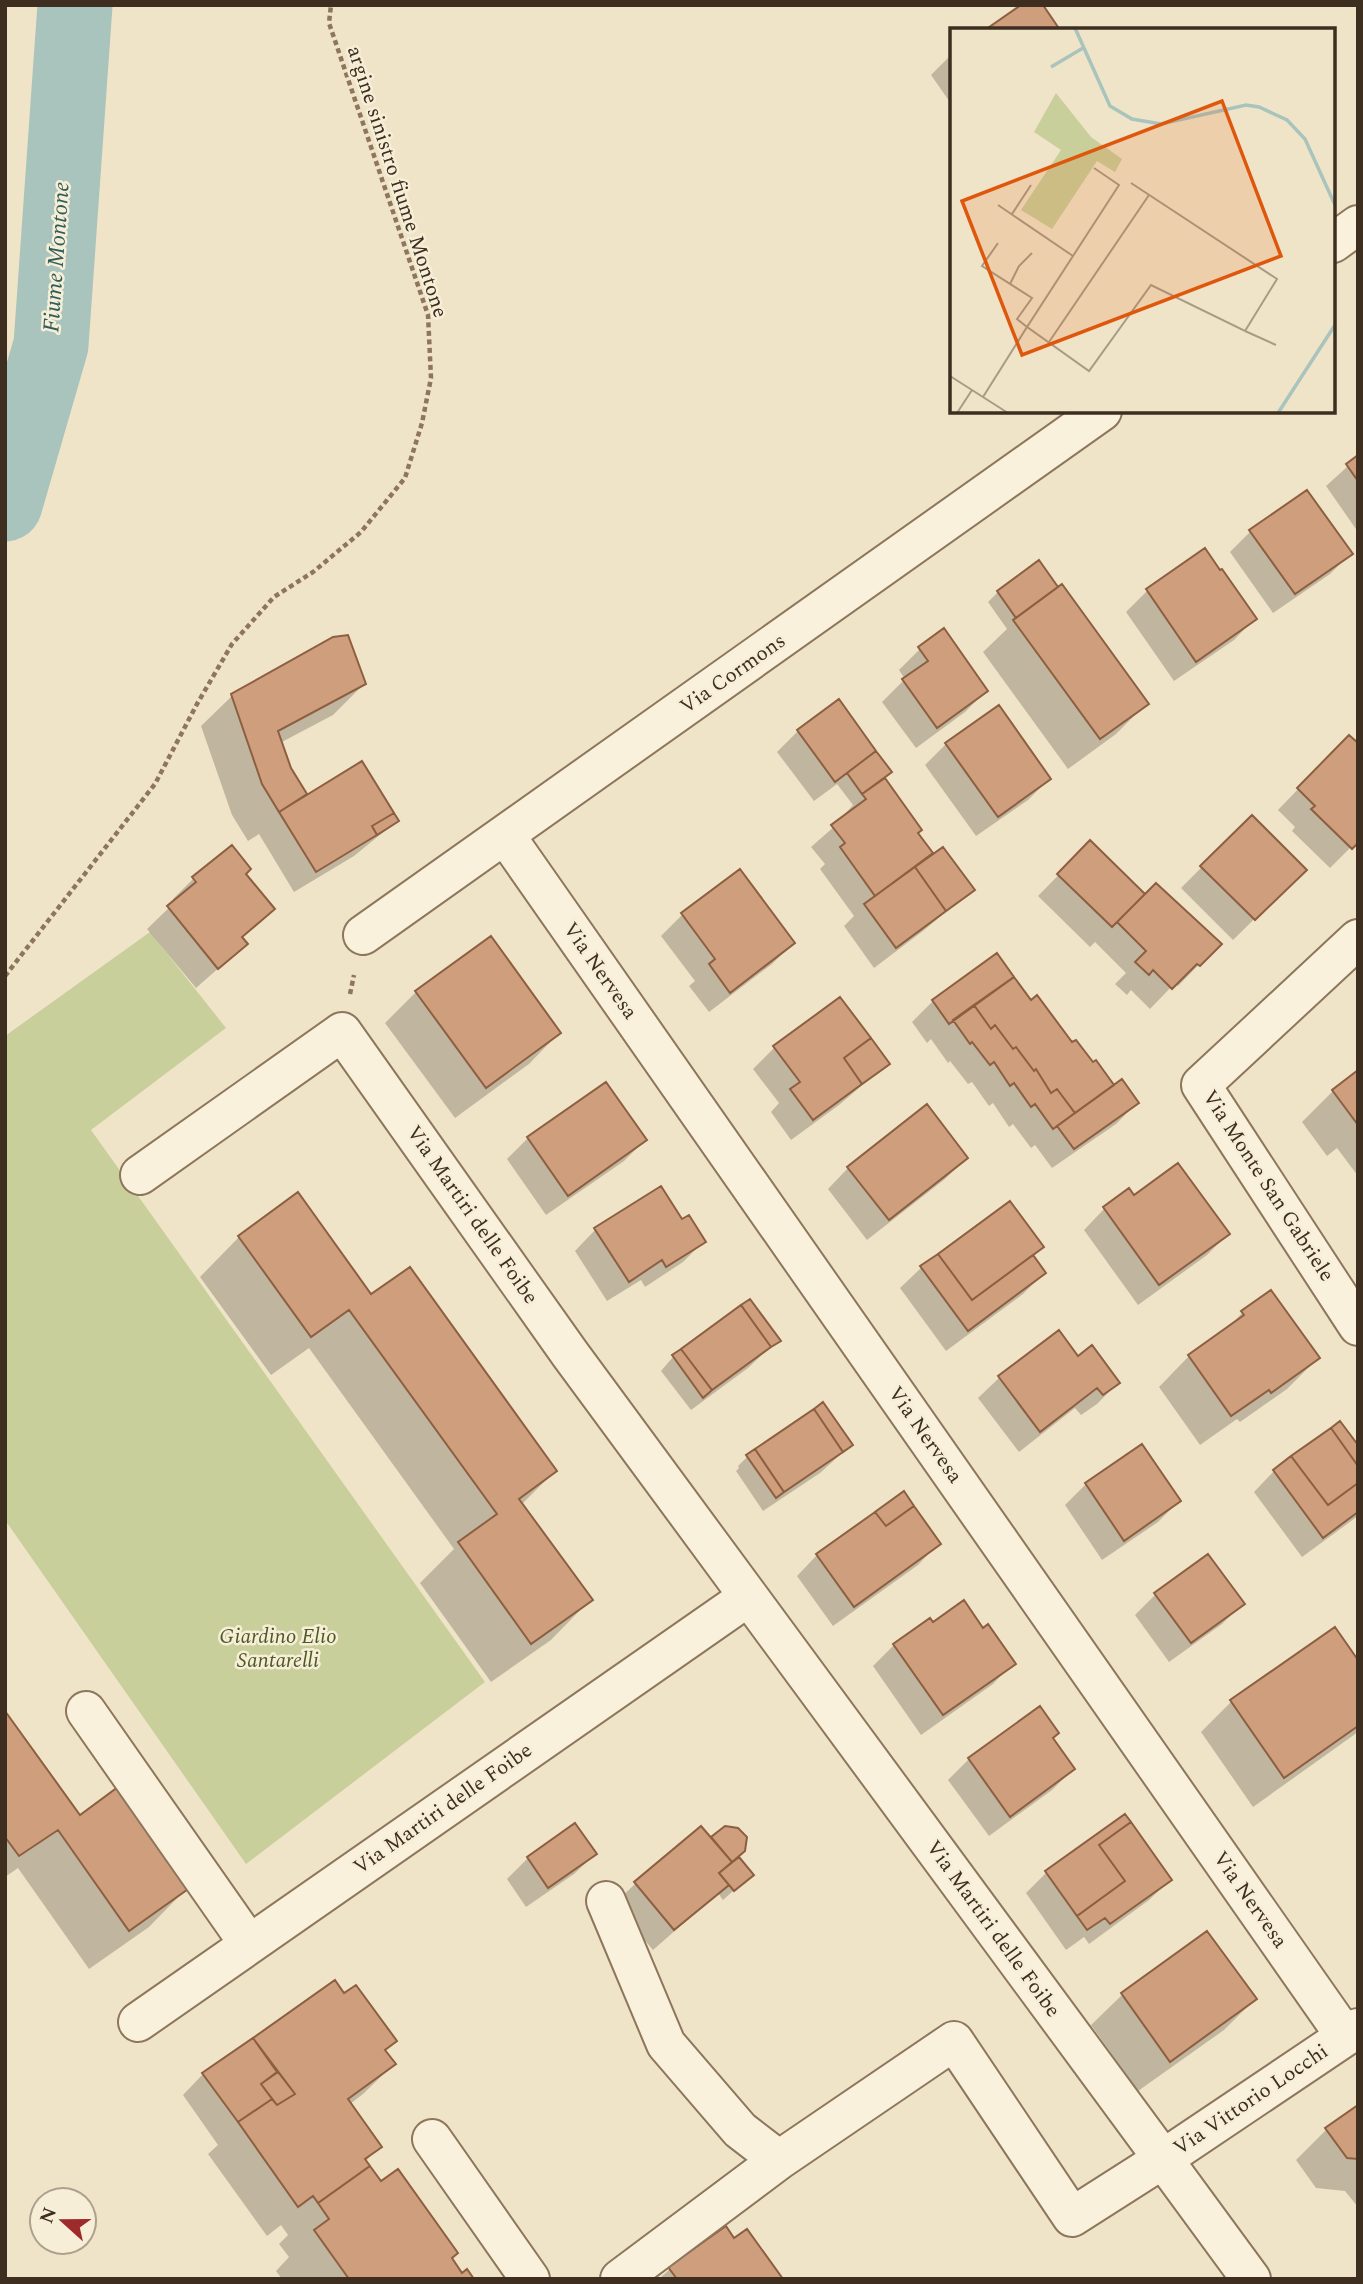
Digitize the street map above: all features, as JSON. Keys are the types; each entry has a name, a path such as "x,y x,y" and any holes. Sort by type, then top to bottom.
{"street":[{"path":"1335,242 1358,225"},
{"name":"Via Cormons","path":"362,934 1099,413"},
{"name":"Via Nervesa","path":"505,835 1352,2032"},
{"name":"Via Monte San Gabriele","path":"1358,939 1201,1085 1358,1325"},
{"path":"140,1175 342,1032"},
{"name":"Via Martiri delle Foibe","path":"342,1032 570,1354 1163,2159"},
{"name":"Via Martiri delle Foibe","path":"138,2022 748,1597"},
{"path":"86,1711 249,1944"},
{"path":"606,1901 666,2044 740,2130 779,2161"},
{"name":"Via Vittorio Locchi","path":"1251,2279 1163,2159 1352,2032"},
{"path":"621,2279 779,2161 954,2041 1072,2217 1163,2159"},
{"path":"432,2138 530,2279"}],"path":[{"name":"argine sinistro fiume Montone","path":"5,976 155,784 232,644 274,597 313,572 361,532 405,478 422,423 430,378 428,315 329,23 331,5"},
{"path":"342,1032 362,934"}],"green space":[{"name":"Giardino Elio Santarelli","path":"150,932 226,1028 91,1130 485,1682 246,1864 5,1520 5,1036"}],"building":[{"path":"1021,5 1043,5 1059,28 988,28"},
{"path":"1358,455 1358,481 1346,464"},
{"path":"1307,490 1353,554 1295,594 1249,530"},
{"path":"1205,548 1257,619 1196,662 1146,589"},
{"path":"1039,560 1058,587 1016,618 997,591"},
{"path":"1062,584 1149,704 1100,739 1013,620"},
{"path":"944,628 988,691 937,728 902,679 928,661 918,647"},
{"path":"348,635 366,684 278,731 291,768 307,794 279,812 262,784 231,694 333,637"},
{"path":"839,699 876,751 835,782 797,730"},
{"path":"999,705 1051,779 998,817 945,743"},
{"path":"1349,735 1358,743 1358,843 1352,849 1311,809 1315,806 1297,788"},
{"path":"876,751 892,772 862,794 847,773"},
{"path":"362,761 394,813 372,826 377,835 316,872 279,812"},
{"path":"885,778 922,830 918,833 933,853 875,896 840,847 845,843 831,825 866,799 862,794"},
{"path":"394,813 399,821 377,835 372,826"},
{"path":"1252,815 1307,870 1255,920 1200,866"},
{"path":"1090,840 1145,894 1112,927 1057,874"},
{"path":"232,845 251,869 246,874 275,909 242,937 248,944 218,969 167,906 196,882 192,877"},
{"path":"943,847 975,890 946,911 915,867"},
{"path":"915,867 946,911 896,948 864,904"},
{"path":"740,869 795,943 730,993 709,964 715,959 681,913"},
{"path":"1156,883 1222,944 1172,989 1153,970 1149,975 1135,962 1146,951 1117,922"},
{"path":"491,936 561,1033 486,1088 415,991"},
{"path":"997,953 1014,977 949,1024 932,1000"},
{"path":"1014,977 1031,1000 1037,995 1072,1042 1076,1040 1093,1062 1096,1060 1114,1085 1075,1113 1057,1089 1051,1093 1036,1069 1034,1071 1016,1047 1013,1049 995,1025 991,1029 974,1005"},
{"path":"840,997 871,1038 844,1058 862,1084 813,1120 790,1089 800,1082 773,1046"},
{"path":"974,1005 991,1029 995,1025 1013,1049 1016,1047 1034,1071 1036,1069 1051,1093 1057,1089 1075,1113 1053,1129 1035,1104 1031,1107 1014,1083 1010,1086 994,1062 990,1065 972,1042 970,1044 953,1020"},
{"path":"871,1038 890,1064 862,1084 844,1058"},
{"path":"1358,1070 1358,1125 1332,1090"},
{"path":"1122,1079 1139,1103 1074,1149 1057,1126"},
{"path":"606,1082 647,1140 568,1196 527,1137"},
{"path":"927,1104 968,1158 889,1220 847,1167"},
{"path":"1178,1163 1230,1234 1159,1285 1103,1207 1129,1188 1134,1195"},
{"path":"661,1186 682,1219 689,1215 706,1242 666,1267 662,1260 629,1282 594,1228"},
{"path":"298,1192 371,1294 410,1267 557,1471 519,1499 593,1600 531,1644 458,1542 497,1514 349,1310 311,1337 238,1236"},
{"path":"1010,1201 1044,1247 972,1300 938,1254"},
{"path":"938,1254 972,1300 1033,1255 1046,1273 968,1331 920,1266"},
{"path":"1271,1290 1320,1358 1271,1393 1269,1390 1231,1416 1188,1355 1244,1315 1241,1311"},
{"path":"750,1299 781,1341 771,1347 741,1305"},
{"path":"741,1305 771,1347 712,1390 681,1349"},
{"path":"1059,1330 1078,1356 1092,1345 1120,1383 1103,1395 1097,1388 1040,1432 998,1376"},
{"path":"681,1349 712,1390 703,1398 672,1355"},
{"path":"823,1402 853,1445 843,1452 814,1409"},
{"path":"814,1409 843,1452 784,1492 755,1449"},
{"path":"1340,1421 1358,1445 1358,1466 1331,1428"},
{"path":"1331,1428 1358,1466 1358,1483 1328,1505 1291,1456"},
{"path":"1142,1444 1181,1501 1124,1541 1085,1483"},
{"path":"755,1449 784,1492 776,1498 746,1455"},
{"path":"1291,1456 1328,1505 1358,1483 1358,1512 1323,1538 1273,1470"},
{"path":"904,1491 914,1506 886,1526 875,1512"},
{"path":"914,1506 941,1544 854,1607 816,1554 875,1512 886,1526"},
{"path":"1208,1554 1245,1604 1191,1643 1154,1593"},
{"path":"964,1600 983,1628 988,1624 1016,1664 943,1715 893,1644 930,1618 933,1622"},
{"path":"1335,1627 1358,1660 1358,1726 1284,1778 1230,1700"},
{"path":"1040,1706 1059,1733 1053,1738 1075,1769 1010,1817 968,1758"},
{"path":"5,1711 80,1815 118,1787 191,1887 129,1931 58,1830 19,1856 5,1837"},
{"path":"1125,1814 1131,1822 1099,1845 1125,1881 1077,1916 1045,1871"},
{"path":"1131,1822 1172,1880 1110,1924 1105,1918 1087,1930 1077,1916 1125,1881 1099,1845"},
{"path":"575,1823 597,1854 548,1888 527,1857"},
{"path":"701,1826 732,1862 719,1873 729,1885 674,1930 634,1882"},
{"path":"725,1826 738,1828 747,1837 745,1851 732,1862 711,1837"},
{"path":"739,1857 754,1875 734,1891 719,1873"},
{"path":"1207,1931 1257,1999 1170,2062 1121,1993"},
{"path":"335,1980 344,1993 356,1985 397,2041 385,2050 396,2064 348,2099 382,2147 365,2159 370,2166 318,2203 313,2196 298,2207 238,2122 272,2099 277,2105 295,2094 253,2038"},
{"path":"253,2038 277,2072 261,2084 272,2099 238,2122 202,2073"},
{"path":"278,2072 295,2094 277,2105 261,2084"},
{"path":"1358,2105 1358,2159 1347,2158 1325,2128"},
{"path":"370,2166 381,2181 398,2169 458,2253 452,2258 462,2273 467,2269 474,2279 349,2279 314,2230 329,2219 318,2203"},
{"path":"726,2226 734,2238 747,2229 783,2279 677,2279 668,2267"}],"waterway":[{"name":"Fiume Montone","path":"5,504 51,345 75,5"}]}
